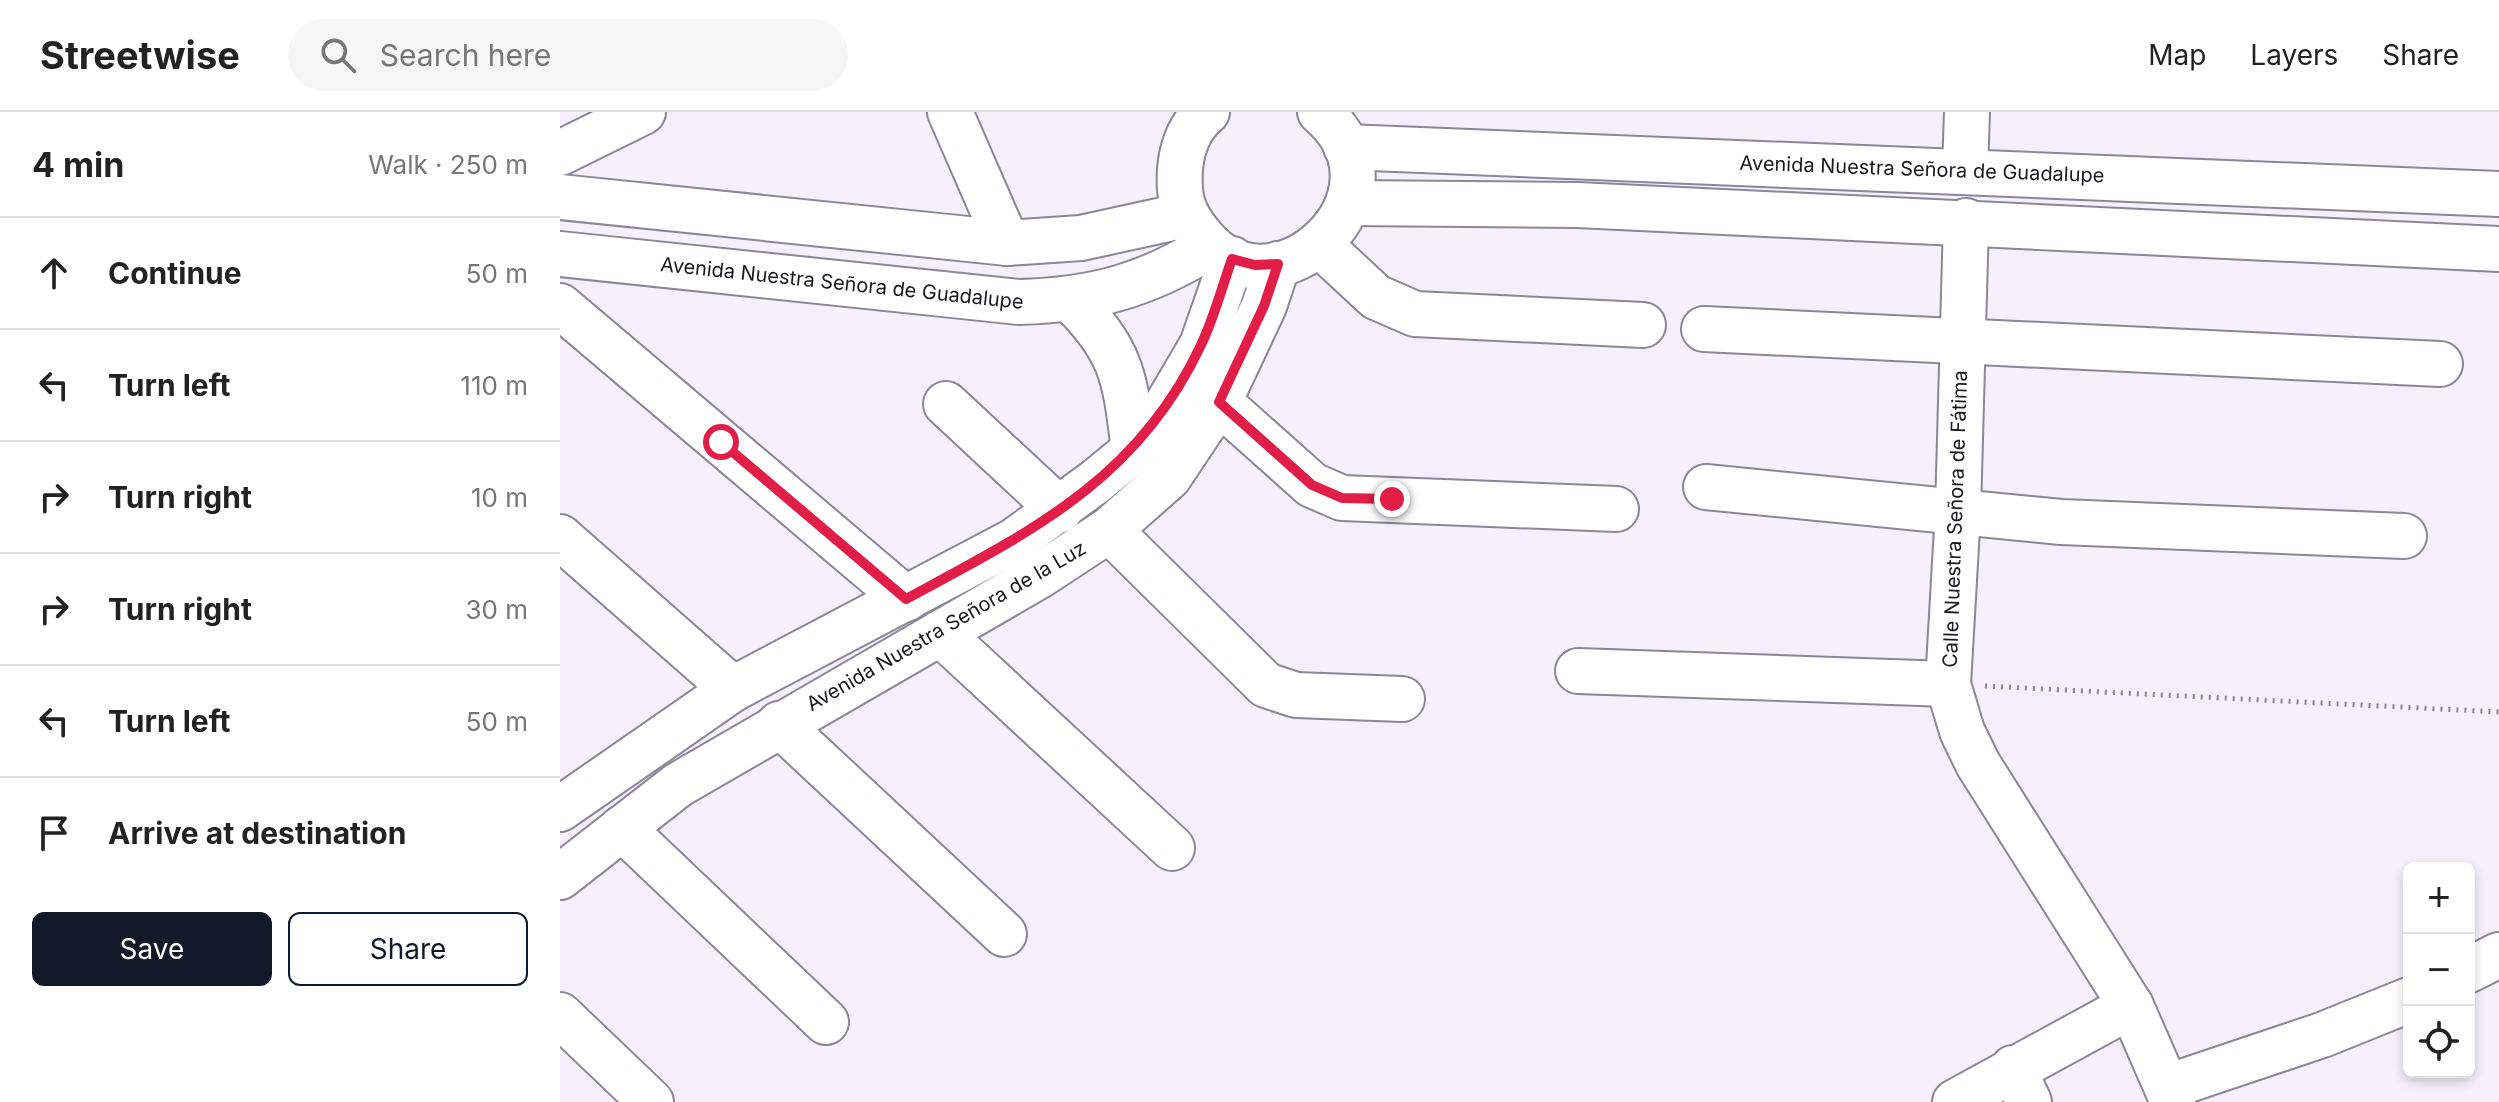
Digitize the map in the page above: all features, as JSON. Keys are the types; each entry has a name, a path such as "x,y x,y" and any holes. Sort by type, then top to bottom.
{"street":[{"path":"560,153 643,112"},
{"path":"950,112 1007,243"},
{"path":"1207,112 1199,118 1183,151 1180,185 1209,240"},
{"path":"560,197 1007,243 1081,238 1209,240 1255,265 1278,264 1301,258 1320,245 1337,226 1348,203 1352,174 1346,147 1330,121 1320,112"},
{"path":"1965,170 1967,112"},
{"name":"Avenida Nuestra Señora de Guadalupe","path":"1346,147 2499,194"},
{"path":"1348,203 1577,205 1966,221 2499,249"},
{"name":"Calle Nuestra Señora de Fátima","path":"1966,221 1958,511 1948,684 1962,731 1978,764 2131,1006 2170,1095"},
{"name":"Avenida Nuestra Señora de Guadalupe","path":"560,254 1019,302 1071,300 1128,287 1176,267 1209,240"},
{"name":"Avenida Nuestra Señora de la Luz","path":"568,789 733,689 1014,541 1060,510 1134,450 1158,420 1202,345 1209,240"},
{"path":"1320,245 1376,297 1415,314 1643,325"},
{"name":"Avenida Nuestra Señora de la Luz","path":"560,877 678,785 1039,576 1109,530 1169,477 1219,402 1264,306 1278,264"},
{"path":"1071,300 1095,324 1112,348 1127,385 1134,450"},
{"path":"560,306 906,599"},
{"path":"1704,329 2440,364"},
{"path":"1219,402 1312,485 1342,498 1616,509"},
{"path":"946,404 1060,510"},
{"path":"1706,487 2061,522 2404,536"},
{"path":"1109,530 1266,685 1296,695 1402,699"},
{"path":"560,537 733,689"},
{"path":"940,633 1172,848"},
{"path":"1578,671 1948,684"},
{"path":"779,724 1004,934"},
{"path":"622,828 826,1022"},
{"path":"2475,967 2499,955"},
{"path":"2170,1095 2403,1002"},
{"path":"1955,1102 2021,1085 2131,1006"},
{"path":"560,1015 651,1102"}],"path":[{"path":"1948,684 2499,712"}],"route":[{"path":"721,442 906,599 1014,541 1060,510 1134,450 1158,420 1202,345 1232,259 1255,265 1278,264 1264,306 1219,402 1312,485 1326,493 1342,498 1392,499"}]}
